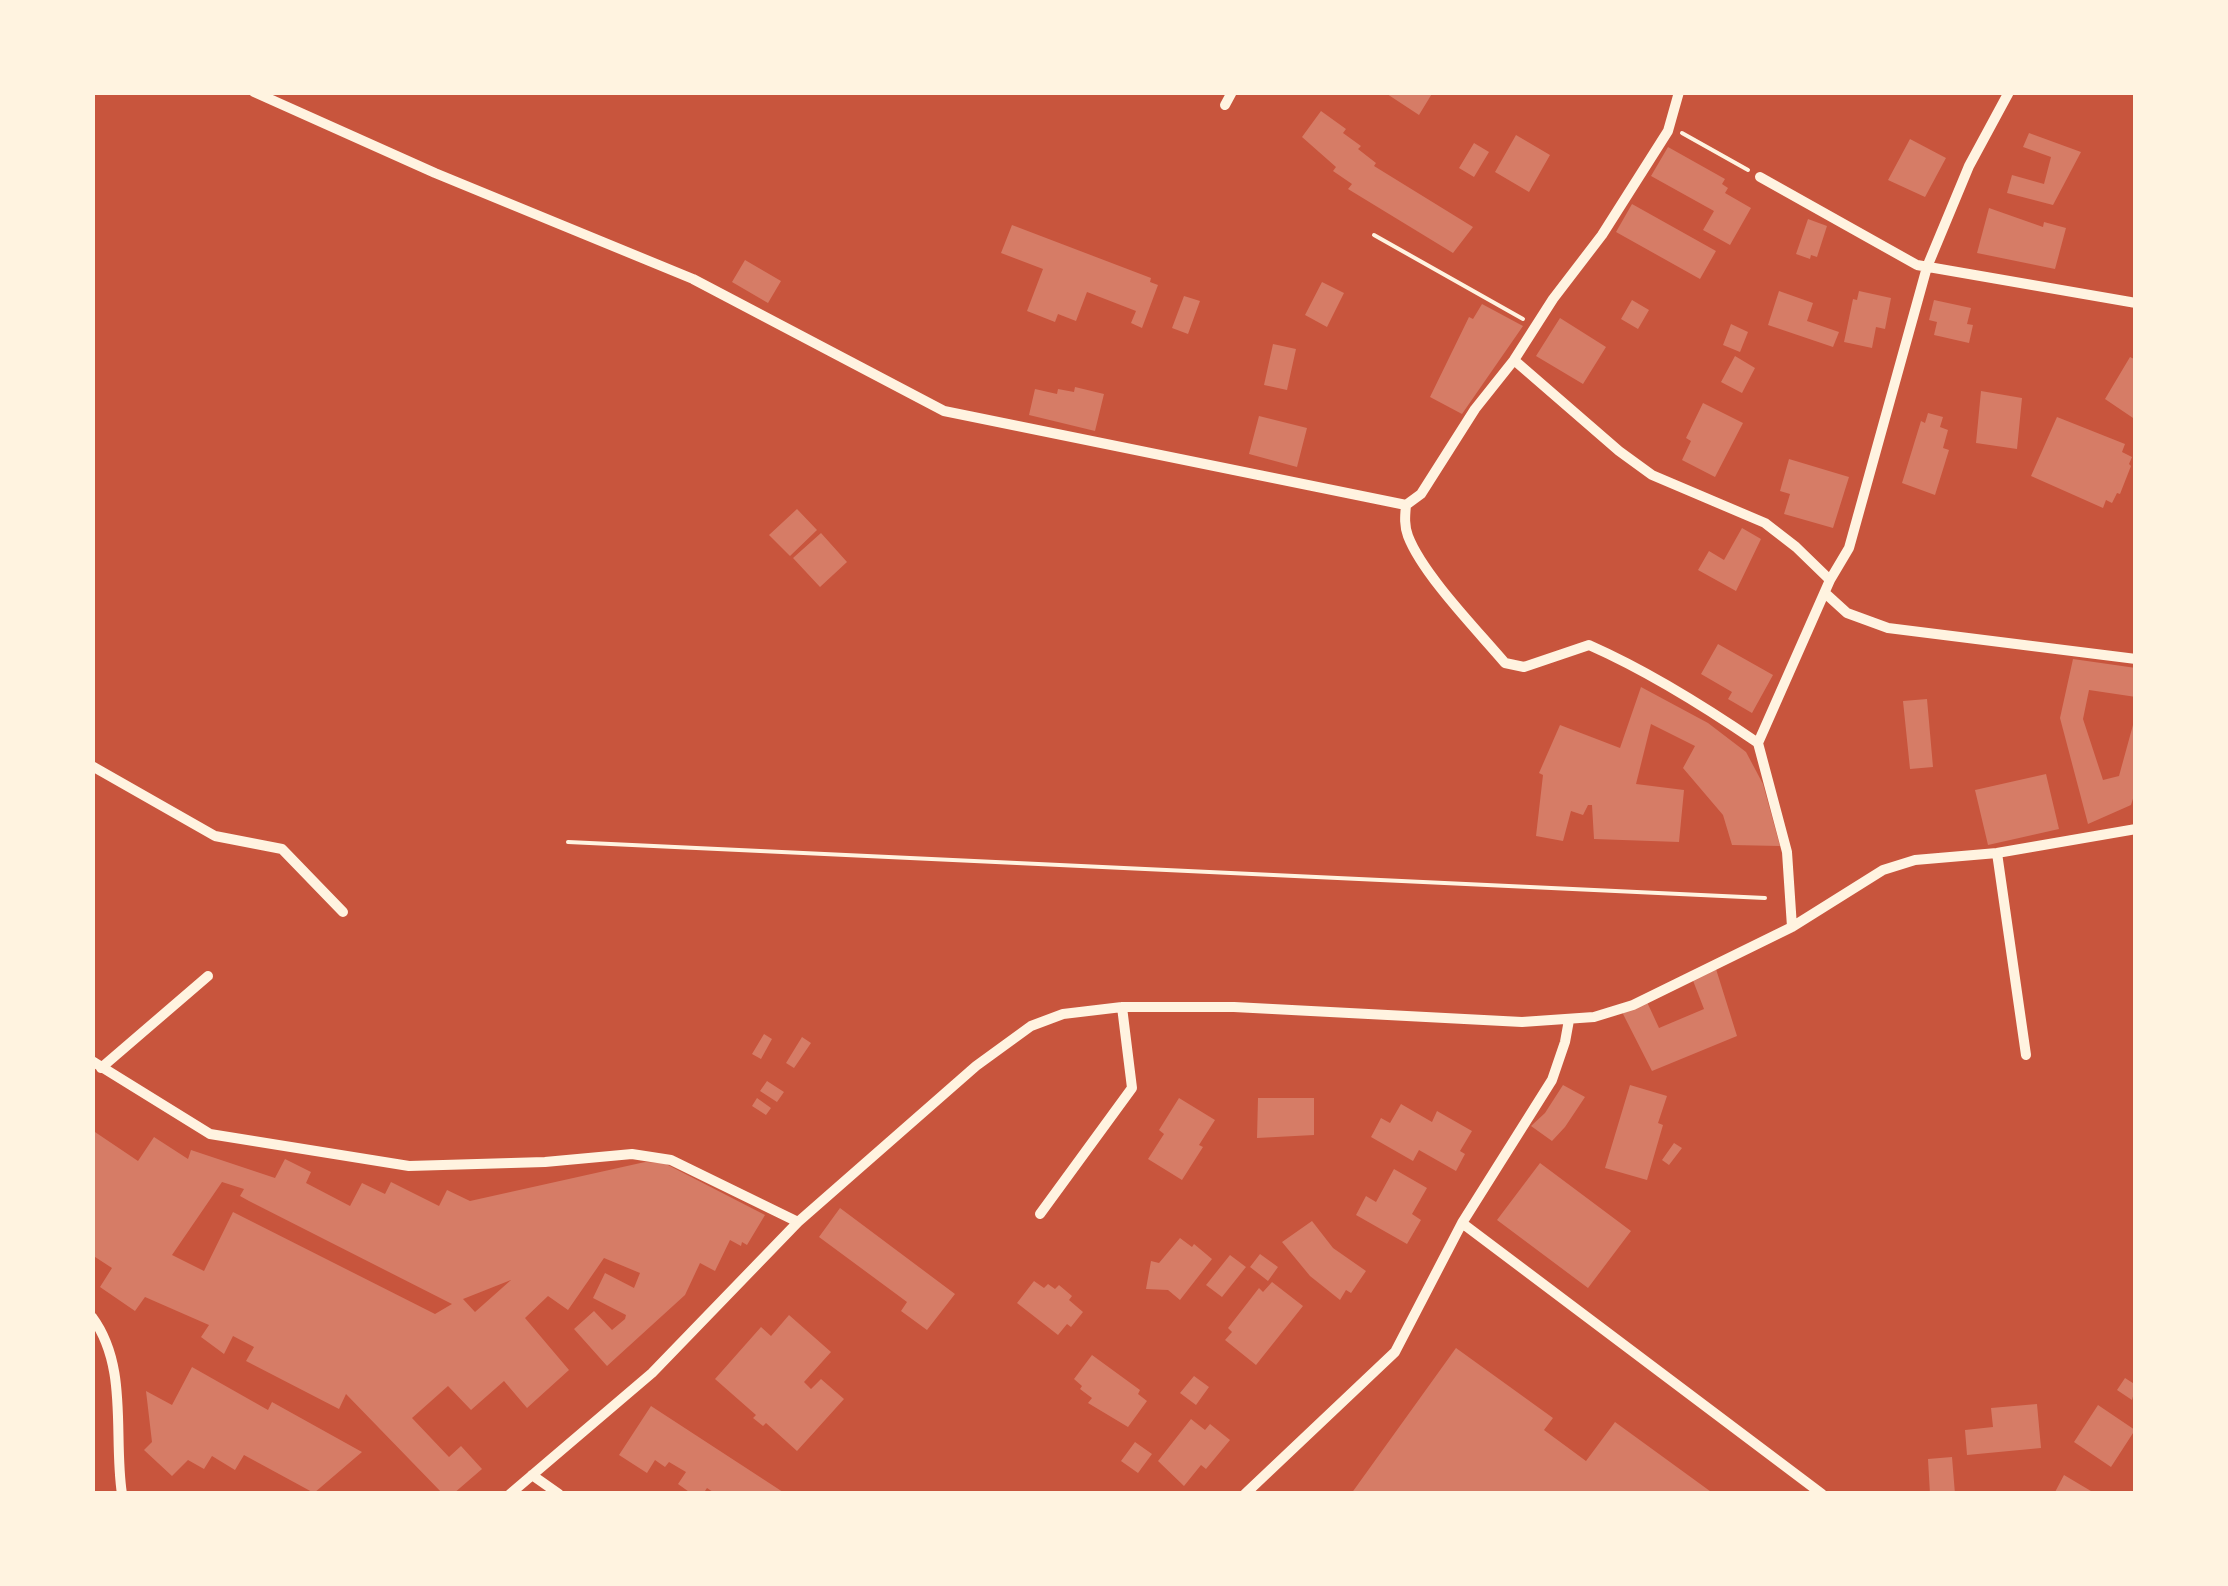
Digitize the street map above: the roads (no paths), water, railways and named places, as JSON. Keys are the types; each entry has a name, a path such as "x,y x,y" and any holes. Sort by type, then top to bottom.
{"street":[{"path":"254,92 435,172 693,278 944,411 1406,505"},
{"path":"1225,105 1232,92"},
{"path":"1679,92 1670,126 1602,234 1514,360 1475,408 1421,494 1406,505 1404,520 1409,538 1426,566 1505,664 1524,667 1588,645 1656,679 1758,743"},
{"path":"1792,927 1787,852 1758,743 1848,548 1926,268 1968,166 2009,92"},
{"path":"1760,177 1926,268 2136,303"},
{"path":"1514,360 1652,476 1765,523 1830,580"},
{"path":"1824,593 1847,612 1888,628 2136,659"},
{"path":"92,766 216,836 282,849 344,912"},
{"path":"510,1494 652,1372 798,1222 976,1066 1031,1026 1064,1014 1122,1007 1234,1007 1522,1022 1569,1020 1633,1005 1792,927 1883,870 1915,860 1998,852 2136,828"},
{"path":"1998,852 2026,1055"},
{"path":"208,976 97,1065 210,1134 409,1166 545,1162 632,1154 672,1160 798,1222"},
{"path":"1040,1214 1132,1088 1122,1007"},
{"path":"1246,1494 1395,1352 1462,1223 1552,1080 1566,1042 1569,1020"},
{"path":"1462,1223 1822,1494"},
{"path":"92,1317 101,1328 116,1384 122,1494"},
{"path":"532,1474 558,1494"}]}
